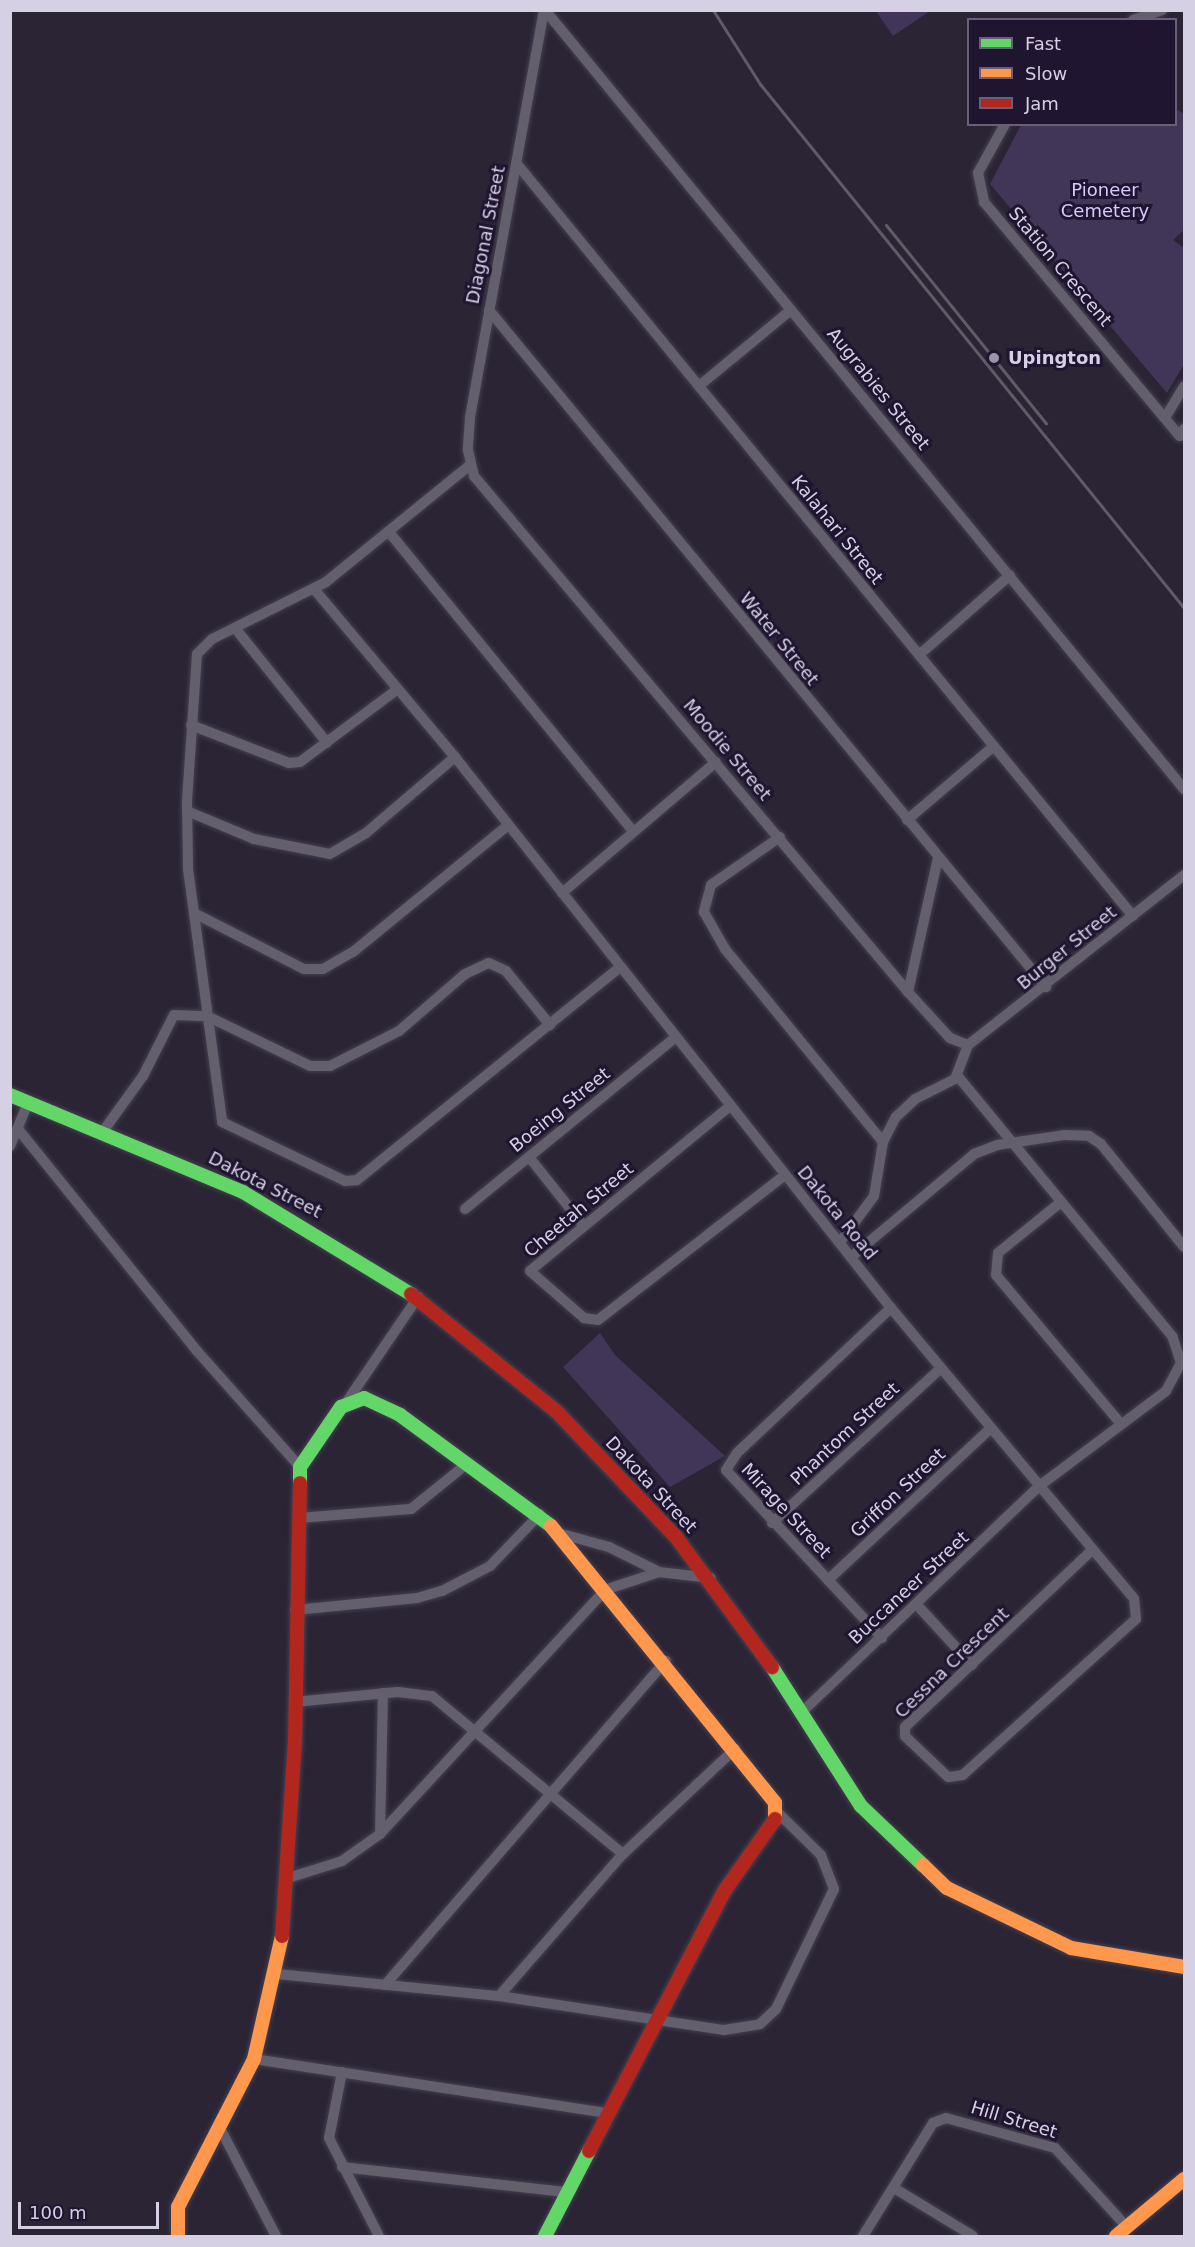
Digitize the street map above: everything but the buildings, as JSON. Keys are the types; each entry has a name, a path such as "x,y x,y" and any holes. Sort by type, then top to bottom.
{"street":[{"name":"Diagonal Street","path":"470,465 470,418 544,10"},
{"name":"Augrabies Street","path":"544,10 1185,789"},
{"path":"1139,18 1162,10"},
{"name":"Station Crescent","path":"1004,126 978,173 981,196 1165,418 1182,432"},
{"name":"Kalahari Street","path":"517,164 1133,916"},
{"name":"Water Street","path":"489,310 1046,987"},
{"path":"699,386 791,310"},
{"path":"1165,418 1185,386"},
{"path":"470,465 389,532 314,589 235,628 197,654 187,811 194,913 222,1122 352,1182 620,968"},
{"name":"Moodie Street","path":"470,465 488,496 780,837 908,992 950,1038 968,1045"},
{"path":"389,532 634,832"},
{"path":"919,655 1010,575"},
{"name":"Dakota Road","path":"314,589 455,757 507,826 891,1308 1038,1487 1134,1599 1136,1619"},
{"path":"235,628 327,743"},
{"path":"191,725 289,763 327,743 398,689"},
{"path":"907,820 994,746"},
{"path":"187,811 254,839 330,854 366,833 455,757"},
{"path":"562,893 716,762"},
{"path":"194,913 299,967 323,969 353,952 507,826"},
{"path":"780,837 711,885 703,899 706,917 725,949 883,1142"},
{"path":"908,992 938,858"},
{"name":"Burger Street","path":"968,1045 1046,987 1185,875"},
{"path":"104,1130 143,1076 167,1020 183,1013 207,1016 310,1066 330,1066 399,1031 465,974 489,963 500,965 550,1024"},
{"name":"Boeing Street","path":"465,1209 676,1037"},
{"path":"840,1242 874,1196 883,1142 896,1117 915,1099 958,1076 968,1045"},
{"name":"Buccaneer Street","path":"802,1712 918,1606 1038,1487 1120,1423 1166,1391 1178,1375 1180,1351 1061,1202 1011,1146 958,1076"},
{"name":"Dakota Street","path":"10,1095 104,1130 283,1212 418,1297 481,1343 557,1412 711,1578 802,1712 861,1806 947,1888 1071,1948 1185,1967"},
{"path":"10,1146 28,1103"},
{"name":"Cheetah Street","path":"730,1106 530,1271 584,1318 598,1320 785,1175"},
{"path":"18,1129 197,1351 300,1467"},
{"path":"852,1257 974,1154 997,1144 1011,1146 1065,1135 1094,1138 1185,1248"},
{"path":"530,1157 584,1226"},
{"path":"1061,1202 998,1253 996,1275 1120,1423"},
{"path":"177,2236 178,2207 221,2130 254,2060 277,1974 285,1879 294,1702 300,1467 418,1297"},
{"name":"Mirage Street","path":"882,1638 728,1476 729,1463 891,1308"},
{"name":"Phantom Street","path":"772,1523 941,1368"},
{"path":"277,1974 499,1996 654,2021 734,2029 760,2024 776,2009 834,1889 821,1855 776,1811 735,1749 562,1534 540,1514 380,1403 348,1400"},
{"name":"Griffon Street","path":"828,1580 990,1429"},
{"path":"299,1518 411,1509 468,1463"},
{"path":"295,1610 417,1599 442,1591 490,1566 540,1514"},
{"path":"562,1534 609,1547 659,1572 711,1578"},
{"name":"Cessna Crescent","path":"1092,1550 903,1731 938,1770 955,1779 1136,1619"},
{"path":"285,1879 342,1861 380,1834 605,1590 659,1572"},
{"path":"918,1606 972,1665"},
{"path":"385,1985 666,1661"},
{"path":"294,1702 383,1693 425,1693 476,1728 623,1854"},
{"path":"380,1834 383,1693"},
{"path":"499,1996 623,1854 735,1749"},
{"path":"545,2236 606,2113 725,1890 768,1832 776,1811"},
{"path":"254,2060 606,2113"},
{"path":"342,2072 328,2131 342,2167 379,2236"},
{"name":"Hill Street","path":"894,2188 932,2125 940,2118 960,2120 1055,2148 1127,2227"},
{"path":"221,2130 276,2236"},
{"path":"342,2167 565,2192"},
{"path":"1116,2236 1185,2179"},
{"path":"863,2236 894,2188 973,2236"}],"green space":[{"path":"876,11 930,11 893,36"},
{"name":"Pioneer Cemetery","path":"1177,110 1184,114 1184,230 1173,240 1184,248 1184,364 1167,393 990,184 1020,126 1177,126"},
{"path":"600,1333 615,1355 725,1456 670,1487 563,1367"}],"railway":[{"path":"713,10 760,84 1184,608"},
{"path":"886,225 1046,423"}],"traffic: fast":[{"path":"10,1095 243,1192 411,1294"},
{"path":"300,1483 300,1467 341,1407 364,1398 400,1415 551,1526"},
{"path":"772,1667 861,1806 923,1865"},
{"path":"545,2236 589,2151"}],"traffic: slow":[{"path":"551,1526 775,1803 775,1819"},
{"path":"923,1865 947,1888 1071,1948 1184,1967"},
{"path":"178,2236 178,2207 254,2059 282,1936"},
{"path":"1116,2236 1184,2179"}],"traffic: jam":[{"path":"411,1294 557,1412 676,1537 772,1667"},
{"path":"282,1936 295,1742 300,1483"},
{"path":"589,2151 725,1890 775,1819"}],"place":[{"name":"Upington","path":"994,358"}]}
